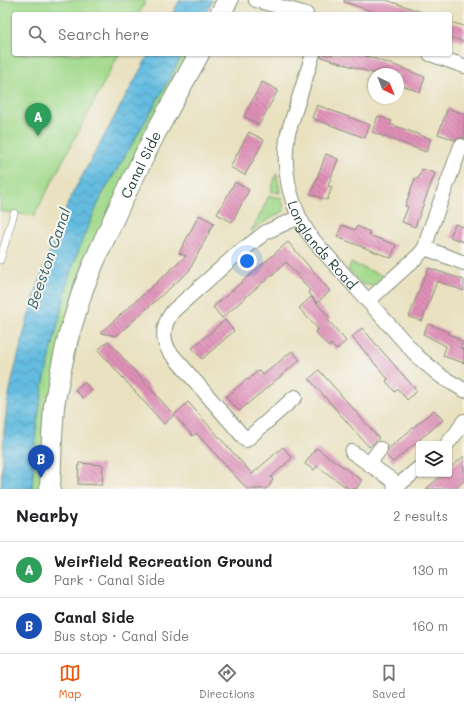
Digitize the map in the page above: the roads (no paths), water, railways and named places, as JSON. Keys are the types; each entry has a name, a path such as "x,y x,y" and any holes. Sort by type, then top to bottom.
{"street":[{"path":"221,12 228,0"},
{"path":"256,0 299,12"},
{"name":"Canal Side","path":"50,489 54,406 68,338 83,289 119,207 152,140 198,56"},
{"name":"Longlands Road","path":"312,56 286,140 286,165 290,192 299,217 310,236 418,357 442,377 464,390"},
{"path":"436,56 464,66"},
{"path":"368,301 425,248 429,233 461,146"},
{"path":"295,397 246,440 169,351 163,333 166,321 173,311 237,254 266,232 299,217"},
{"path":"425,248 464,263"},
{"path":"450,441 464,421"},
{"path":"369,464 380,449"},
{"path":"352,452 397,487 416,471"}],"lane":[{"path":"0,260 14,213"}],"water":[{"path":"180,0 213,0 206,12 173,12"},
{"name":"Beeston Canal","path":"148,56 182,56 102,195 83,238 69,277 43,386 36,430 32,489 1,489 4,432 12,380 28,317 45,264 70,198"}],"place":[{"name":"Weirfield Recreation Ground","path":"38,136"},
{"name":"Canal Side","path":"41,478"}]}
